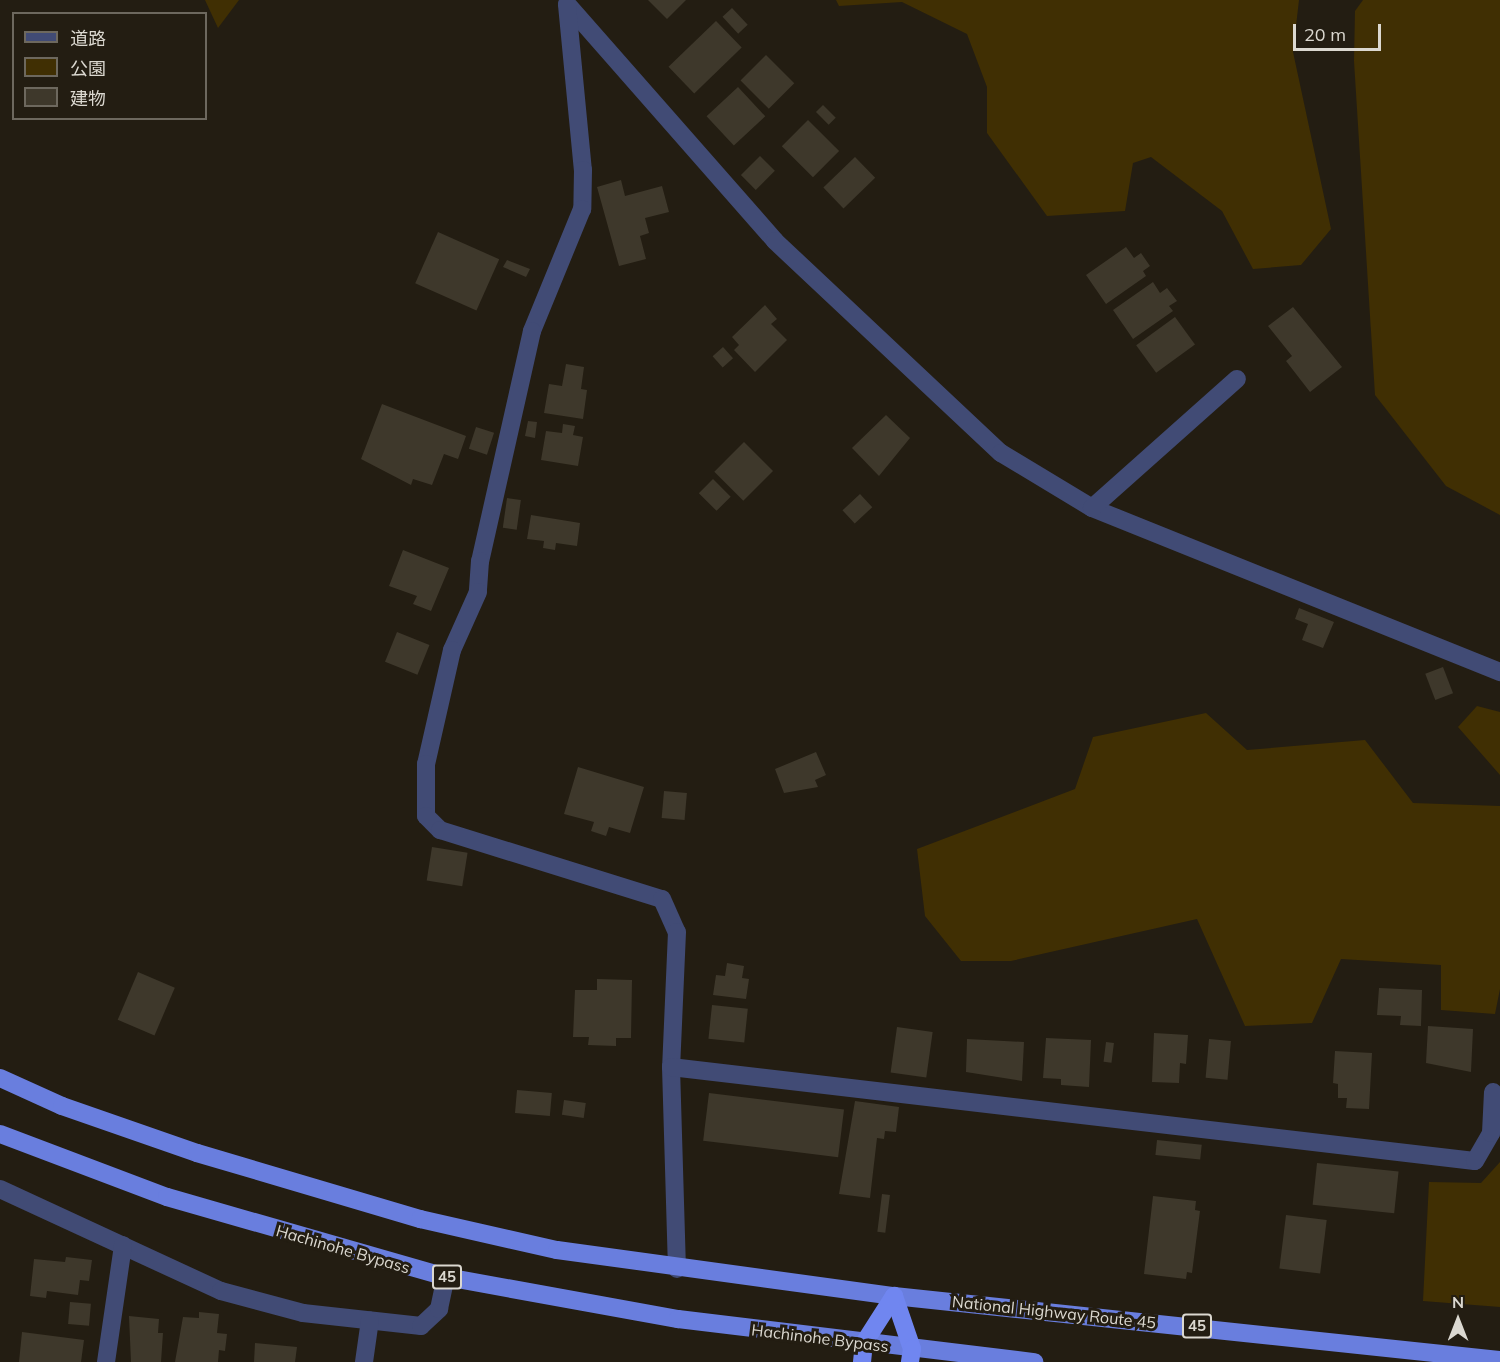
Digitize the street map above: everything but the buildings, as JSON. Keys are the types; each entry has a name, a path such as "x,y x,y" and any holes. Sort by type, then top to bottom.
{"highway":[{"name":"45","path":"0,1078 62,1106 197,1154 362,1203 546,1247 677,1269 894,1296"},
{"name":"Hachinohe Bypass","path":"0,1134 167,1197 446,1277 678,1319 864,1343 911,1356"},
{"path":"862,1362 864,1343 894,1296"},
{"path":"894,1296 911,1356"},
{"name":"National Highway Route 45","path":"894,1296 1500,1360"},
{"name":"45","path":"911,1356 1024,1362"}],"street":[{"path":"567,2 775,241 1001,453 1092,508 1500,672"},
{"path":"567,2 583,170 582,209 532,331 480,561 478,592 452,650 426,764 426,816 440,830 662,899 677,932 671,1067 677,1269"},
{"path":"1092,508 1237,380"},
{"path":"671,1067 1475,1161 1491,1133 1493,1092"},
{"path":"0,1189 221,1291 303,1313 421,1326 439,1309 446,1277"},
{"path":"106,1362 123,1245"},
{"path":"364,1362 370,1320"}],"green space":[{"path":"205,0 239,0 218,28"},
{"path":"836,0 1299,0 1293,52 1331,229 1301,265 1253,269 1222,211 1151,157 1133,163 1125,211 1047,216 987,133 987,87 967,34 902,2 839,6"},
{"path":"1363,0 1500,0 1500,515 1446,486 1375,395 1354,61 1355,11"},
{"path":"1477,706 1500,712 1500,775 1458,727"},
{"path":"1206,713 1247,750 1365,740 1413,803 1500,806 1500,989 1495,1014 1441,1010 1441,965 1341,959 1312,1023 1245,1026 1197,919 1011,961 961,961 925,916 917,849 1075,789 1093,737"},
{"path":"1500,1162 1500,1307 1423,1301 1429,1182 1481,1183"}]}
